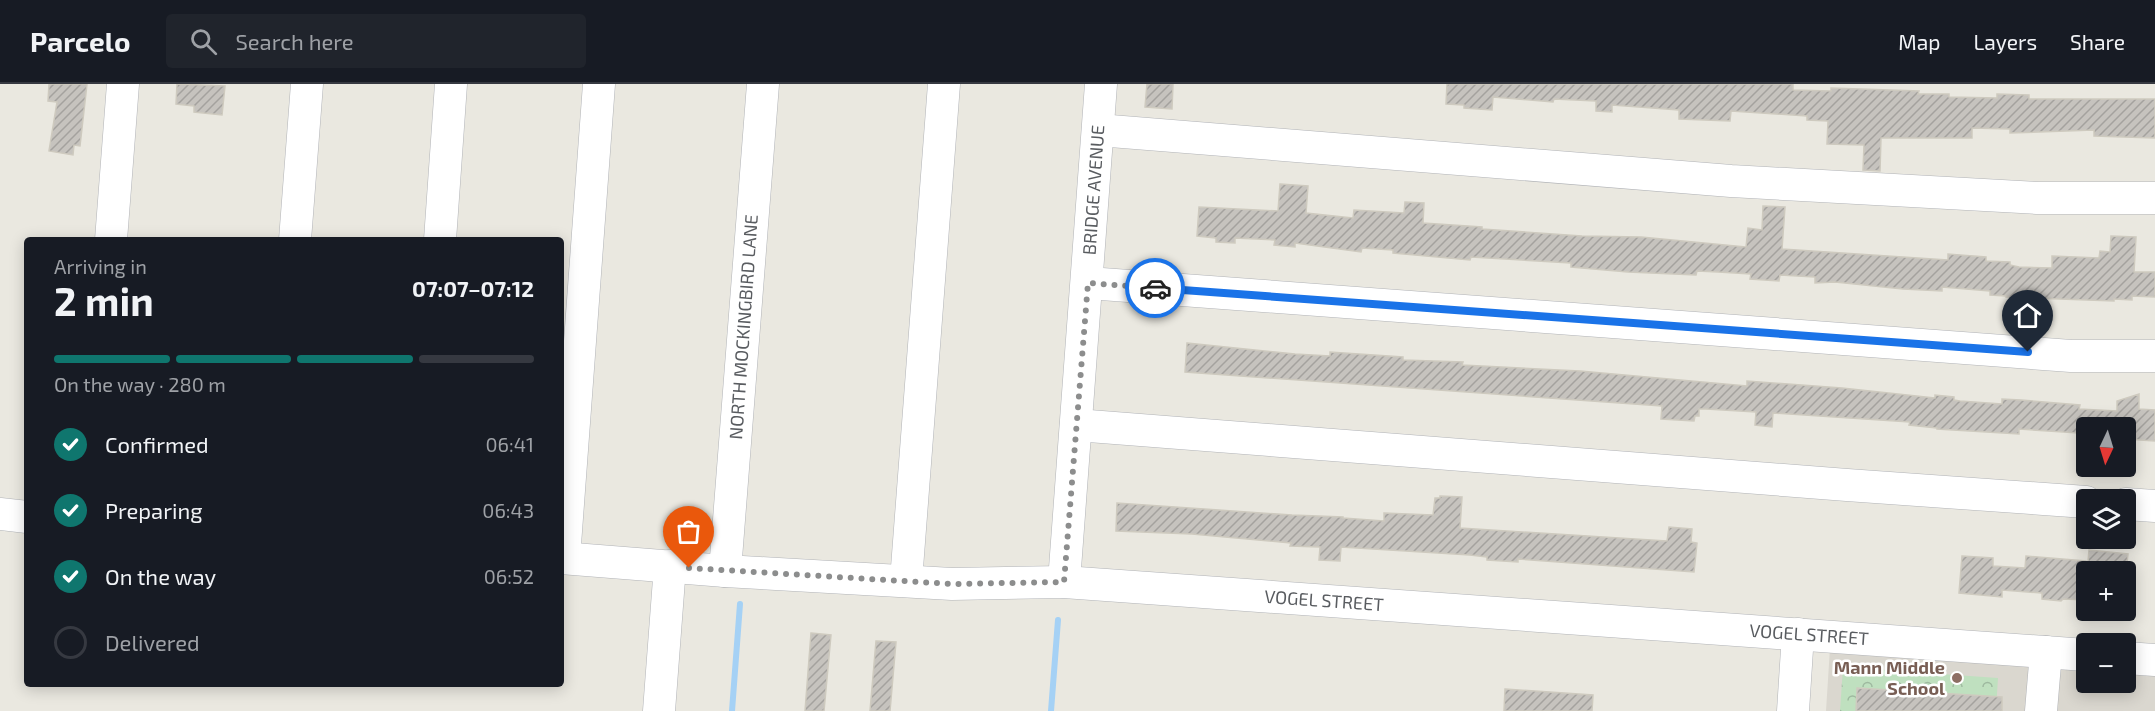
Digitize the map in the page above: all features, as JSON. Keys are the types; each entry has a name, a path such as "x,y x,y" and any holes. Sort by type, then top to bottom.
{"street":[{"path":"111,237 123,84"},
{"path":"295,237 307,84"},
{"path":"440,237 452,84"},
{"path":"564,532 599,84"},
{"name":"NORTH MOCKINGBIRD LANE","path":"725,571 763,84"},
{"path":"906,581 944,84"},
{"name":"BRIDGE AVENUE","path":"1064,582 1101,84"},
{"path":"1098,130 1731,181 2037,198 2155,198"},
{"path":"1088,283 2060,355 2155,356"},
{"path":"1076,425 1847,485 2076,500"},
{"path":"2136,505 2155,506"},
{"path":"0,514 24,516"},
{"name":"VOGEL STREET","path":"564,558 725,571 952,584 1064,582 2076,654"},
{"path":"659,711 670,566"},
{"path":"1792,711 1798,634"},
{"path":"2041,711 2046,652"},
{"path":"2136,659 2155,660"}],"shaded area":[{"name":"Mann Middle School","path":"1830,648 2076,667 2076,693 2136,693 2136,672 2155,674 2155,711 1826,711"}],"green space":[{"path":"1843,667 1998,678 1996,711 1840,711"}],"building":[{"path":"49,84 87,84 80,146 74,145 73,155 49,151 57,102 48,101"},
{"path":"177,84 225,86 222,115 194,112 194,106 176,104"},
{"path":"1147,84 1173,84 1172,109 1145,107"},
{"path":"1447,84 1793,84 1793,90 1831,91 1831,88 1919,91 1918,94 1949,94 1949,97 1997,98 1997,94 2029,95 2029,99 2155,99 2155,138 2094,136 2094,130 2010,133 2010,129 1972,128 1972,138 1881,138 1880,171 1863,170 1864,145 1827,144 1828,121 1807,120 1807,116 1731,111 1730,121 1679,119 1679,110 1612,105 1612,112 1596,111 1596,101 1554,99 1553,102 1493,97 1492,110 1464,108 1464,105 1446,104"},
{"path":"1280,184 1308,186 1306,213 1353,218 1354,210 1404,213 1405,202 1424,203 1423,223 1582,236 1641,237 1746,247 1748,228 1762,230 1763,206 1785,207 1782,249 1948,260 1948,254 1986,257 1986,261 2010,262 2010,265 2019,267 2052,268 2052,256 2099,258 2100,251 2110,252 2111,236 2136,237 2134,272 2155,272 2155,297 2132,296 2132,300 2114,299 2114,301 2006,297 1990,295 1990,291 1942,287 1942,291 1835,282 1815,283 1815,277 1780,275 1779,281 1750,279 1751,274 1718,272 1697,271 1696,275 1628,272 1571,267 1571,263 1471,257 1470,260 1393,253 1393,250 1362,248 1361,252 1295,243 1295,247 1274,245 1275,240 1235,238 1235,243 1216,242 1216,238 1197,236 1199,207 1278,211"},
{"path":"1187,343 1295,354 1330,356 1330,352 1403,357 1403,360 1463,362 1462,365 1580,371 1747,386 1747,381 1842,388 1935,398 1935,395 1954,397 1954,400 1960,401 2002,404 2002,399 2021,400 2080,405 2079,409 2117,411 2117,401 2139,394 2139,409 2155,410 2155,441 2136,440 2136,417 2076,417 2076,433 2019,429 2019,434 1937,429 1909,425 1910,422 1773,413 1772,427 1755,425 1756,412 1699,409 1699,416 1695,416 1694,421 1661,419 1662,406 1185,372"},
{"path":"1440,496 1462,497 1460,528 1667,541 1669,527 1692,529 1691,542 1697,543 1694,572 1518,559 1518,562 1487,560 1487,557 1470,555 1341,547 1340,561 1319,560 1320,547 1290,546 1291,543 1192,534 1116,531 1117,503 1384,521 1384,513 1433,515 1435,498 1440,498"},
{"path":"2089,550 2128,554 2127,561 2088,561"},
{"path":"1962,556 1993,558 1993,566 2025,568 2026,556 2086,561 2076,561 2076,600 2042,599 2042,593 2002,590 2002,597 1959,593"},
{"path":"811,633 831,635 824,711 805,711"},
{"path":"876,641 896,642 890,711 870,711"},
{"path":"1857,688 2002,697 2002,711 1856,711"},
{"path":"1505,689 1593,695 1592,711 1504,711"}],"waterway":[{"path":"732,711 740,604"},
{"path":"1051,711 1058,620"}],"way so far":[{"path":"689,568 952,584 1064,582 1088,283 1155,288"}],"place":[{"name":"Mann Middle School","path":"1957,678"}],"route":[{"path":"1155,288 2028,352"}]}
